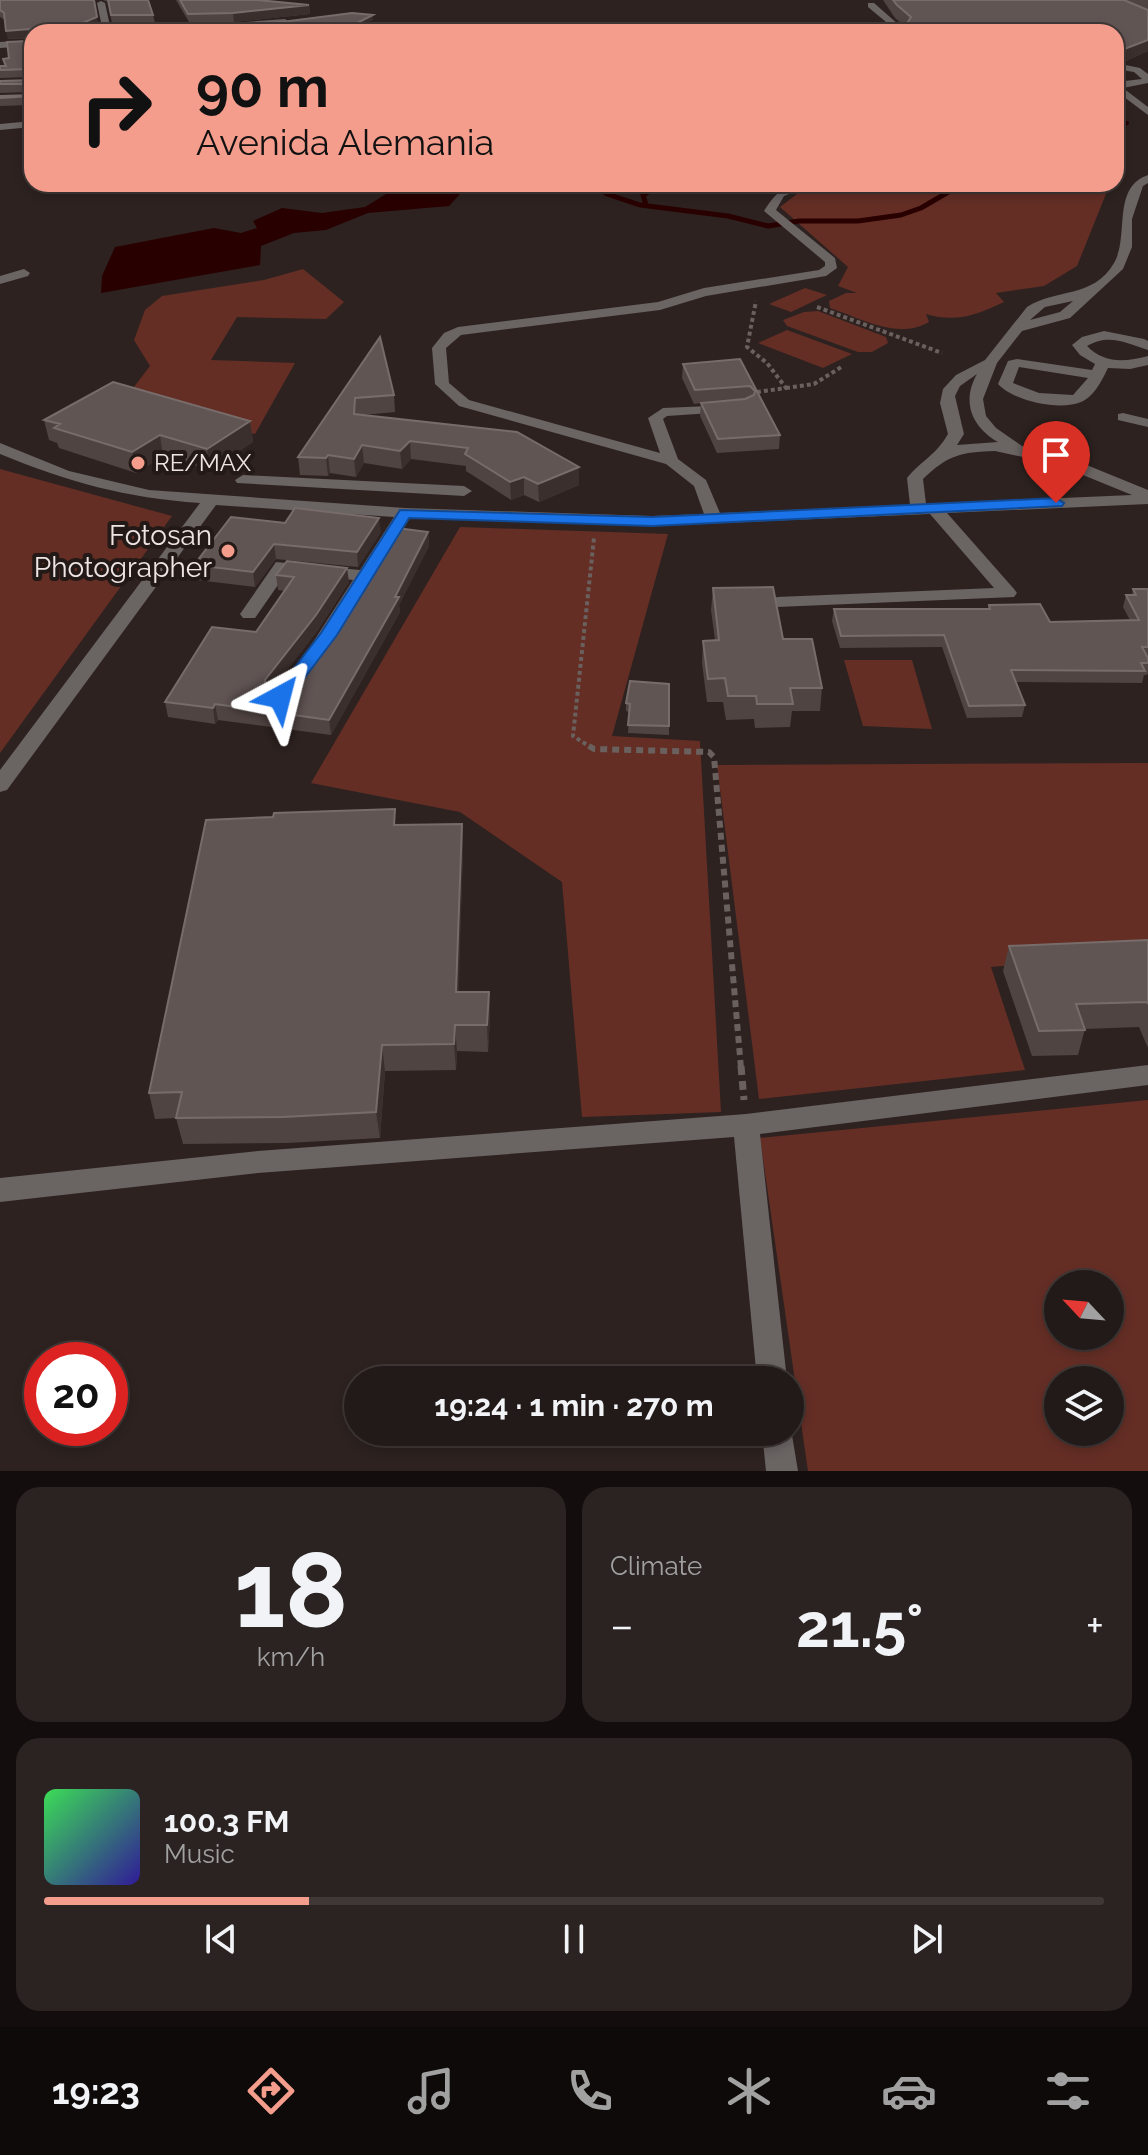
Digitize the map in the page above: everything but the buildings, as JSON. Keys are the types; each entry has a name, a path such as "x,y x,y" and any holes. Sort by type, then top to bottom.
{"street":[{"path":"101,3 105,24"},
{"path":"871,5 894,24"},
{"path":"268,24 293,21"},
{"path":"0,45 24,44"},
{"path":"1124,68 1137,70 1145,81"},
{"path":"1124,85 1145,81"},
{"path":"1128,93 1145,81"},
{"path":"1124,91 1148,112"},
{"path":"0,127 24,125"},
{"path":"1017,328 1054,319 1072,310 1119,266 1126,247 1126,219 1133,207 1138,184 1148,178"},
{"path":"713,519 707,488 671,461 464,403 442,384 439,348 458,331 660,306 704,292 822,273 831,268 831,261 770,211 780,194 785,192"},
{"path":"1133,207 1148,197"},
{"path":"0,280 24,273"},
{"path":"944,454 956,434 947,402 948,393 955,383 987,364 1041,304 1087,294"},
{"path":"1054,319 1089,337"},
{"path":"1100,369 1079,345 1089,337 1108,335 1131,338 1148,346"},
{"path":"1100,369 1082,397 1066,401 1011,391 1005,384 1013,364 1017,363 1100,369 1148,360"},
{"path":"987,364 975,403 983,427 992,435 1082,466 1148,497"},
{"path":"947,402 975,403"},
{"path":"671,461 655,418 663,412 744,406"},
{"path":"1123,417 1148,423"},
{"path":"0,448 64,475 107,487 210,501 405,513 595,521 713,519 1148,497"},
{"path":"777,602 1008,593 927,508 915,478 923,467 944,454 976,448 1026,449"},
{"path":"243,480 464,491"},
{"path":"0,785 210,501"},
{"path":"309,660 405,513"},
{"path":"249,614 282,566 365,576"},
{"path":"0,1190 258,1162 746,1125 1148,1075"},
{"path":"746,1125 771,1366"},
{"path":"779,1446 782,1471"}],"path":[{"path":"753,284 757,308 745,336 747,347 767,363 786,388"},
{"path":"817,307 942,353"},
{"path":"744,406 743,394 814,384 843,366"},
{"path":"595,521 573,736 594,749 709,752 714,757 746,1125"}],"shaded area":[{"path":"389,192 472,192 460,194 449,206 368,213 326,230 294,233 261,246 260,265 101,293 102,276 115,247 214,228 241,233 257,228 253,221 282,208 322,213 365,207"},
{"path":"800,192 1107,192 1077,266 1044,286 996,293 1004,302 985,311 957,318 926,314 929,322 905,329 880,326 830,308 829,301 846,293 857,293 838,286 848,267 780,207"},
{"path":"303,269 344,302 326,319 237,317 211,360 295,363 255,434 167,418 127,396 150,366 134,340 145,310 162,296 264,280"},
{"path":"805,288 827,295 791,312 769,304"},
{"path":"818,311 886,337 888,343 872,352 858,352 787,326 783,320 804,312"},
{"path":"787,330 852,354 823,368 758,343"},
{"path":"0,469 172,516 0,753"},
{"path":"460,527 668,534 612,736 700,741 721,1112 582,1117 562,882 460,812 311,783"},
{"path":"844,660 912,660 932,729 863,726"},
{"path":"1148,763 1148,953 991,967 1025,1070 759,1099 717,765"},
{"path":"1148,1100 1148,1471 808,1471 804,1443 804,1366 793,1366 760,1138"}],"waterway":[{"path":"604,192 640,205 728,216 768,226 799,221 858,221 901,215 921,208 948,192"},
{"path":"646,205 643,195 648,192"}],"place":[{"name":"RE/MAX","path":"138,463"},
{"name":"Fotosan Photographer","path":"228,551"}],"route":[{"path":"280,697 328,635 405,513 652,521 1056,503"}]}
